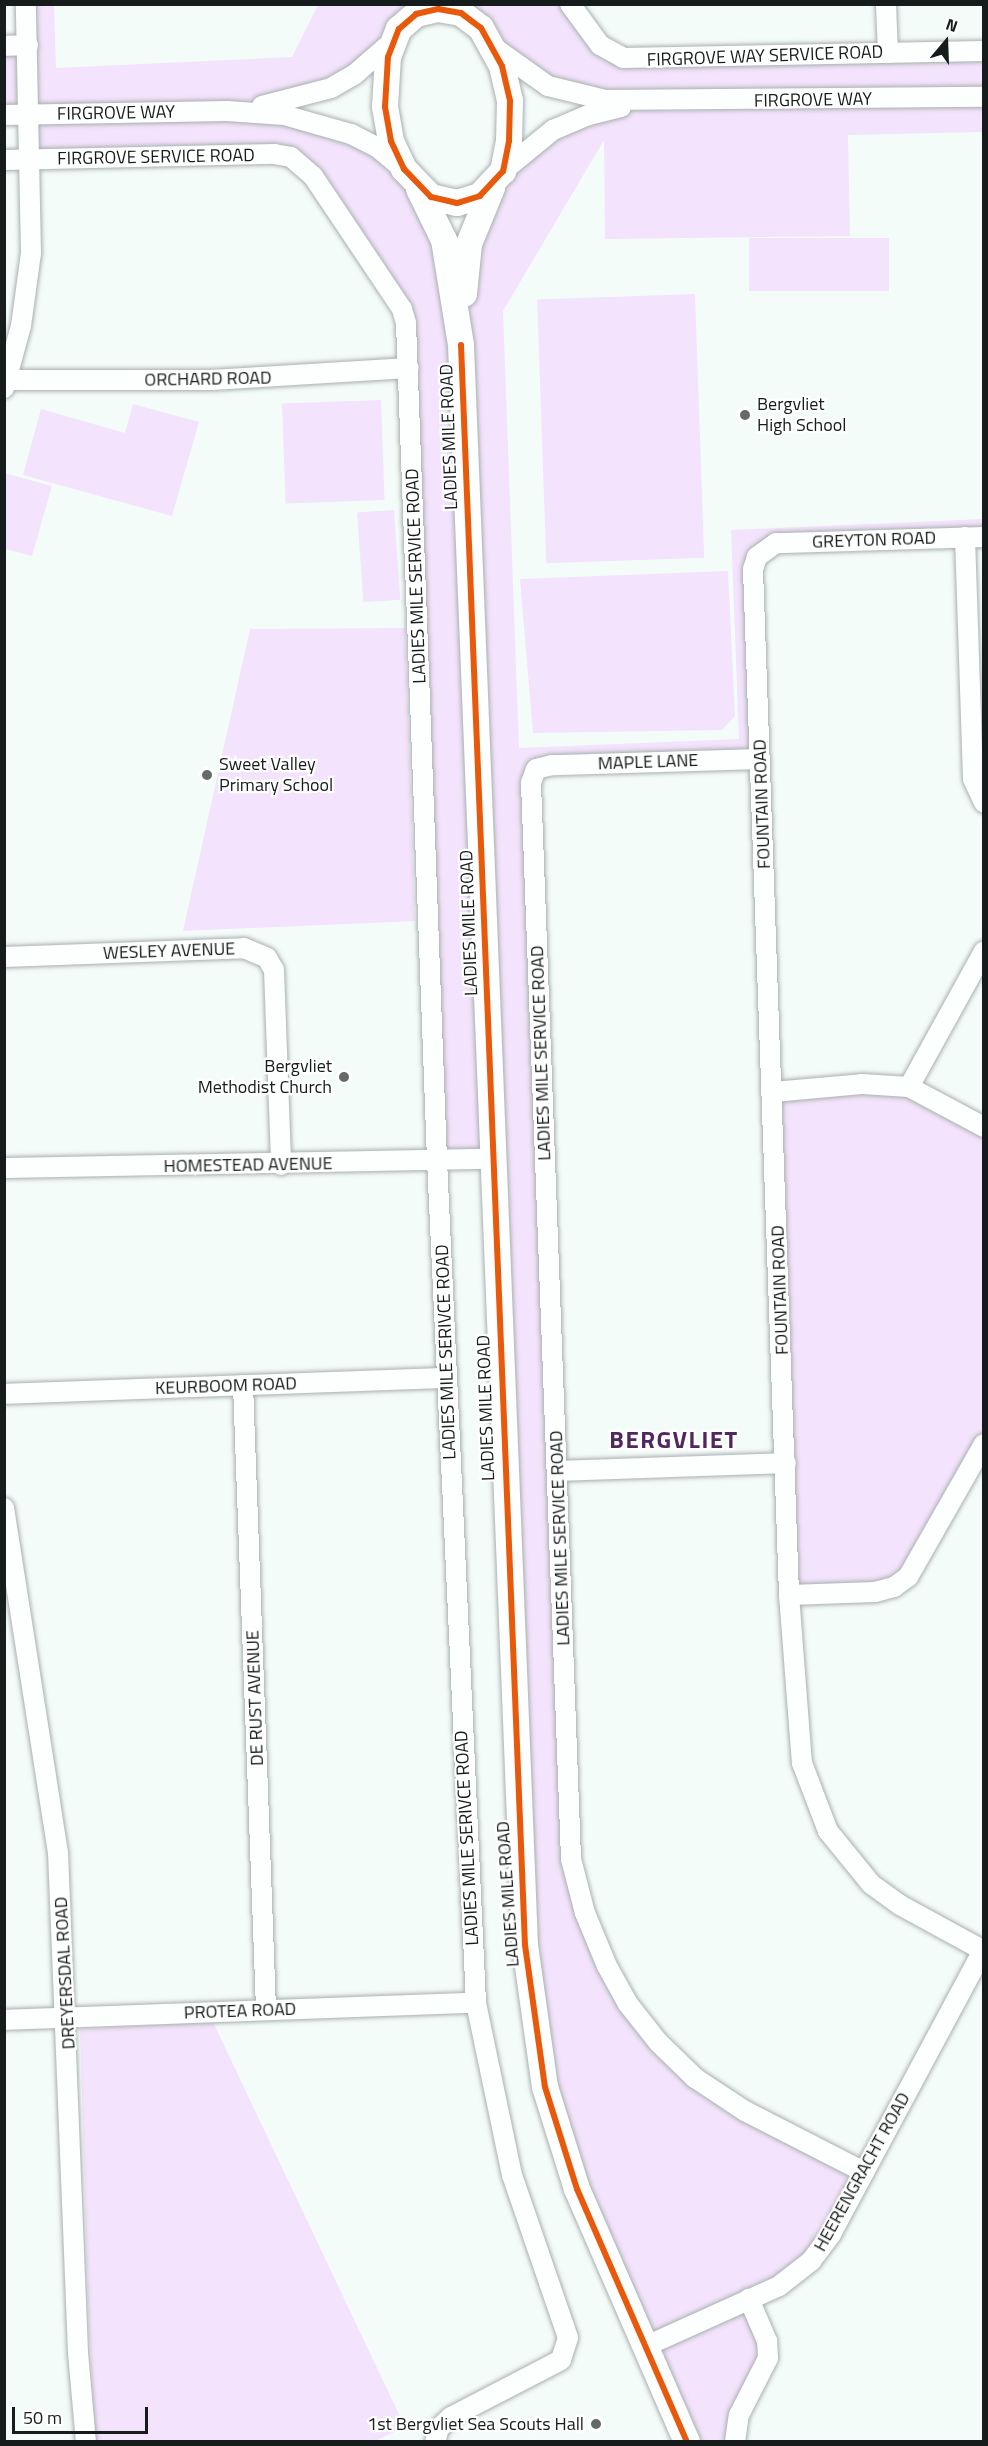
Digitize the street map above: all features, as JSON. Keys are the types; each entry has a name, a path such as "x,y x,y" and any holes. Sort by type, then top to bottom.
{"main road":[{"path":"414,4 396,35 386,72 385,106 391,141 411,179 444,202 457,203 497,179 510,141 510,101 487,38 468,4"},
{"path":"396,35 416,14 438,9 461,13 487,38"},
{"name":"LADIES MILE ROAD","path":"411,179 444,240 461,345"},
{"name":"LADIES MILE ROAD","path":"497,179 469,244 461,345 520,1864 534,2018 545,2087 577,2189 687,2442"}],"street":[{"path":"6,384 21,326 31,254 31,115 26,4"},
{"name":"FIRGROVE WAY SERVICE ROAD","path":"570,4 600,45 623,58 984,51"},
{"path":"886,4 888,53"},
{"name":"FIRGROVE WAY","path":"227,111 289,102 332,88 355,74 396,35"},
{"name":"FIRGROVE WAY","path":"487,38 521,70 560,90 590,98 642,103 984,97"},
{"path":"4,46 28,45"},
{"name":"FIRGROVE WAY","path":"497,179 542,138 565,124 642,103"},
{"name":"FIRGROVE WAY","path":"4,115 227,111 284,115 337,128 377,147 411,179"},
{"name":"FIRGROVE SERVICE ROAD","path":"4,160 274,154 291,157 304,166"},
{"name":"LADIES MILE SERVICE ROAD","path":"304,166 402,309 408,338 437,1160"},
{"name":"ORCHARD ROAD","path":"6,384 254,379 409,368"},
{"path":"974,537 973,779 984,803"},
{"name":"GREYTON ROAD","path":"765,548 776,543 974,537"},
{"name":"FOUNTAIN ROAD","path":"765,548 753,568 789,1595 802,1763 828,1831 872,1884 900,1905 983,1950"},
{"name":"MAPLE LANE","path":"536,769 552,765 760,759"},
{"name":"LADIES MILE SERVICE ROAD","path":"536,769 531,783 571,1859 585,1913 607,1966 628,2004 695,2078 745,2111 864,2172"},
{"name":"WESLEY AVENUE","path":"4,957 244,948 267,958 274,970 281,1165"},
{"path":"909,1087 984,951"},
{"path":"773,1092 862,1084 909,1087 984,1127"},
{"name":"HOMESTEAD AVENUE","path":"4,1168 281,1165 491,1159"},
{"name":"LADIES MILE SERIVCE ROAD","path":"437,1160 476,2003 512,2175 568,2338 561,2360 552,2367 451,2417 437,2435"},
{"name":"KEURBOOM ROAD","path":"4,1394 447,1378"},
{"name":"DE RUST AVENUE","path":"243,1385 266,2010"},
{"path":"789,1595 875,1592 894,1587 908,1577 984,1444"},
{"path":"558,1471 786,1463"},
{"name":"DREYERSDAL ROAD","path":"4,1508 58,1852 68,2017 78,2353 86,2442"},
{"name":"HEERENGRACHT ROAD","path":"644,2346 779,2286 811,2261 831,2234 983,1950"},
{"name":"PROTEA ROAD","path":"4,2020 476,2003"},
{"path":"735,2442 739,2415 768,2358 767,2342 749,2299"}],"shaded area":[{"path":"54,4 56,68 292,57 318,5 414,5 365,66 264,106 377,147 466,259 503,171 602,111 537,80 468,5 570,5 610,52 983,51 983,132 848,135 850,236 605,239 604,140 503,311 519,748 739,739 731,530 983,519 983,537 776,543 757,557 760,759 536,769 571,1859 607,1966 695,2078 864,2172 831,2234 749,2299 767,2341 735,2441 687,2441 545,2087 491,1159 437,1160 406,323 298,161 31,160 30,115 5,115 4,46 28,45 26,5"},
{"path":"749,238 889,238 889,291 749,291"},
{"path":"695,294 704,558 546,563 537,300"},
{"path":"381,400 384,500 286,503 282,403"},
{"path":"133,404 199,422 172,516 23,475 41,409 125,433"},
{"path":"4,473 52,486 32,556 5,549"},
{"path":"394,510 400,600 363,602 357,513"},
{"path":"728,571 735,716 722,730 533,733 520,579"},
{"path":"405,628 415,921 183,931 250,629"},
{"path":"887,1084 983,1127 983,1444 894,1587 789,1595 773,1092"},
{"path":"213,2022 405,2427 375,2441 96,2441 89,2330 80,2029"}],"cycle path":[{"path":"438,9 461,13 481,28 502,66 510,101 509,141 503,171 480,196 457,203 431,197 404,169 391,141 385,107 388,57 399,29 416,14 438,9"},
{"path":"461,345 525,1945 545,2087 577,2189 687,2442"}],"place":[{"name":"Bergvliet High School","path":"745,415"},
{"name":"Sweet Valley Primary School","path":"207,775"},
{"name":"Bergvliet Methodist Church","path":"344,1077"},
{"name":"1st Bergvliet Sea Scouts Hall","path":"596,2424"}],"district":[{"name":"BERGVLIET","path":"674,1440"}]}
